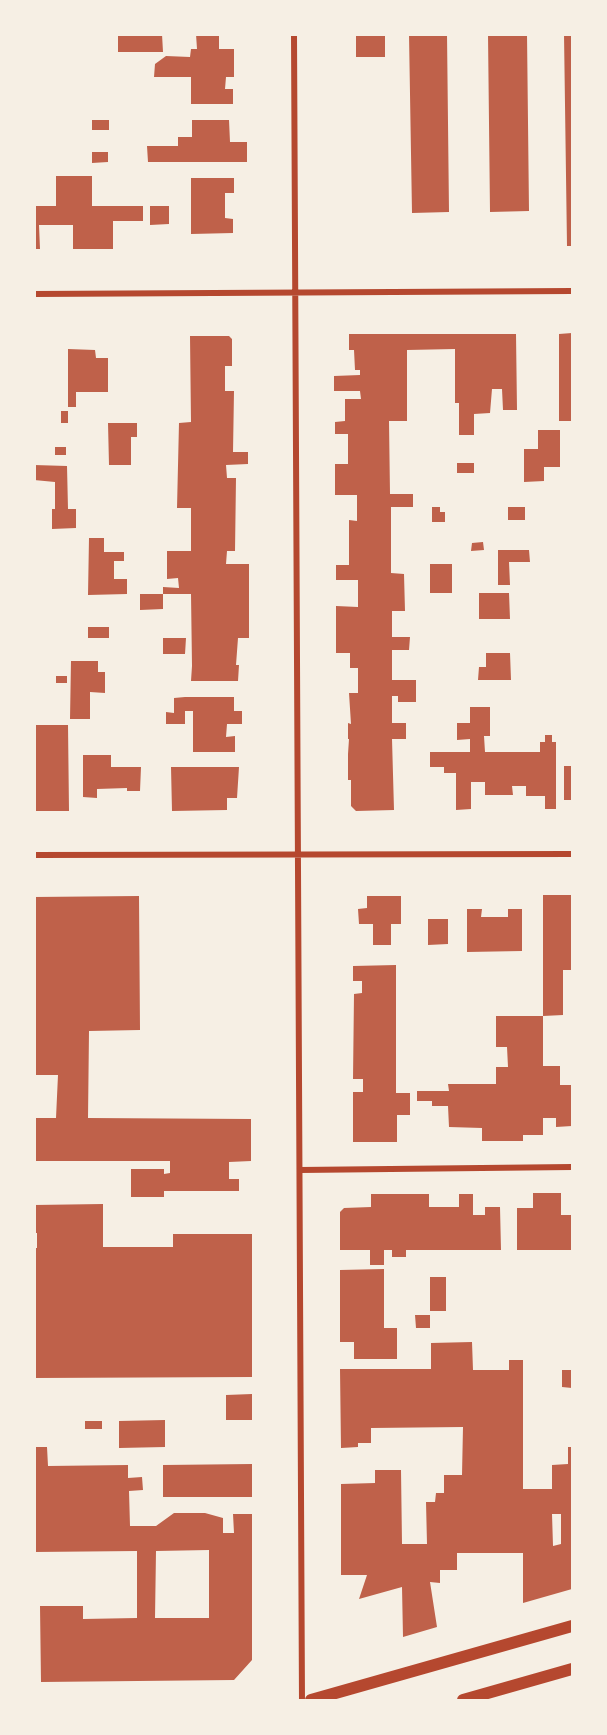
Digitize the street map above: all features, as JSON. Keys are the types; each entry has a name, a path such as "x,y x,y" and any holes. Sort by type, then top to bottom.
{"main road":[{"path":"311,1701 573,1626"},
{"path":"463,1701 573,1669"}],"street":[{"path":"294,34 302,1701"},
{"path":"34,294 573,291"},
{"path":"34,855 573,854"},
{"path":"300,1170 573,1167"}],"building":[{"path":"118,34 162,34 163,52 118,52"},
{"path":"196,34 219,34 219,49 234,49 234,77 226,77 225,89 233,89 233,104 191,104 191,77 154,77 155,64 166,56 190,57 191,49 197,49"},
{"path":"356,34 385,34 385,57 356,57"},
{"path":"409,34 447,34 449,212 412,213"},
{"path":"488,34 527,34 529,211 490,212"},
{"path":"564,34 572,34 572,246 567,246"},
{"path":"92,120 109,120 109,130 92,130"},
{"path":"192,120 229,120 230,142 247,142 247,162 148,162 147,146 178,146 178,137 192,137"},
{"path":"92,152 108,152 108,162 92,163"},
{"path":"56,176 92,176 92,206 143,206 143,221 113,221 113,249 73,249 73,225 39,225 40,249 34,249 34,206 56,206"},
{"path":"191,178 234,178 234,193 225,193 225,218 233,219 233,233 191,234"},
{"path":"150,206 169,206 169,224 150,225"},
{"path":"572,333 572,421 559,421 559,334"},
{"path":"349,334 516,334 517,410 503,410 502,389 492,389 490,413 474,414 474,435 459,435 459,403 455,403 455,349 407,350 407,421 389,421 390,494 413,494 413,507 391,507 391,573 404,574 405,611 392,611 392,637 410,637 409,650 392,650 392,680 416,680 416,702 398,702 398,696 392,696 392,723 406,723 406,739 392,739 394,810 356,811 351,806 351,780 348,780 348,723 351,724 349,693 358,693 358,668 350,668 350,653 336,653 336,606 358,607 358,580 336,580 336,565 349,565 349,520 357,521 357,495 335,495 335,464 348,464 348,434 335,434 335,422 345,421 345,399 361,399 360,391 334,391 334,376 360,375 360,370 355,370 354,350 349,350"},
{"path":"190,336 229,336 232,339 232,366 225,366 225,391 234,391 233,452 248,452 248,464 226,465 227,478 236,478 235,551 227,551 226,564 249,564 249,638 238,638 236,665 239,665 238,681 191,681 191,594 163,594 163,587 179,588 178,578 167,579 167,551 191,551 191,508 177,508 179,423 191,422"},
{"path":"68,349 95,350 96,358 108,358 108,392 76,392 76,407 68,407"},
{"path":"61,411 68,411 68,423 61,423"},
{"path":"108,423 137,423 137,437 131,437 131,465 109,465"},
{"path":"538,430 560,430 560,467 544,467 544,481 524,482 524,449 538,449"},
{"path":"55,447 66,447 66,455 55,455"},
{"path":"457,463 474,463 474,473 457,473"},
{"path":"34,465 67,466 68,509 76,509 76,528 52,529 55,482 34,480"},
{"path":"432,507 440,507 440,512 445,512 445,522 432,522"},
{"path":"508,507 525,507 525,520 508,520"},
{"path":"89,538 104,538 104,552 124,552 124,561 114,561 114,579 127,579 127,594 88,595"},
{"path":"483,542 484,550 471,551 472,543"},
{"path":"498,550 529,550 530,562 509,562 510,585 498,585"},
{"path":"430,564 452,564 452,593 430,593"},
{"path":"479,593 509,593 510,619 479,619"},
{"path":"140,594 163,594 163,609 140,610"},
{"path":"88,627 109,627 109,638 88,638"},
{"path":"163,638 186,638 185,654 163,654"},
{"path":"486,653 510,653 511,680 478,680 479,667 486,667"},
{"path":"71,661 98,661 98,672 105,672 105,693 90,692 90,719 70,719"},
{"path":"56,676 67,676 67,683 56,683"},
{"path":"234,697 234,711 242,711 242,724 227,724 226,737 235,736 235,752 193,752 193,711 185,711 185,724 166,724 166,712 174,713 174,698"},
{"path":"470,707 490,707 490,736 484,736 485,752 540,752 540,742 545,742 545,735 552,735 552,742 556,742 556,809 545,809 545,796 526,796 526,786 512,786 513,795 485,795 485,782 471,782 471,809 456,810 456,773 444,773 444,767 430,767 430,752 470,752 470,739 457,740 457,723 470,723"},
{"path":"34,725 68,725 69,811 34,811"},
{"path":"83,755 111,755 111,767 141,767 140,791 127,791 127,788 97,789 97,798 83,797"},
{"path":"564,766 572,766 572,800 564,800"},
{"path":"171,767 239,767 237,798 227,798 227,810 172,811"},
{"path":"543,895 572,895 572,970 563,970 563,1015 543,1016"},
{"path":"139,896 140,1030 89,1031 88,1118 251,1119 251,1161 229,1162 229,1179 239,1179 239,1191 164,1191 164,1197 131,1197 131,1169 164,1169 164,1174 170,1173 170,1161 34,1161 34,1118 56,1118 58,1075 34,1075 34,897"},
{"path":"367,896 401,896 401,924 391,924 391,945 373,945 373,924 359,924 358,909 367,908"},
{"path":"467,909 482,909 481,917 508,917 508,909 522,909 522,951 467,952"},
{"path":"428,919 448,919 448,944 428,945"},
{"path":"396,965 396,1093 410,1093 410,1115 397,1115 397,1142 353,1142 353,1092 363,1092 363,1079 353,1079 354,994 362,993 362,981 353,981 353,966"},
{"path":"496,1016 543,1016 543,1066 560,1066 560,1085 572,1085 572,1126 556,1127 556,1118 543,1118 543,1135 523,1135 523,1141 482,1141 482,1128 449,1127 448,1106 432,1106 432,1101 417,1101 417,1091 449,1091 448,1084 496,1084 496,1067 508,1067 507,1047 496,1047"},
{"path":"533,1193 561,1193 561,1215 572,1215 572,1250 517,1250 517,1208 533,1208"},
{"path":"371,1194 429,1194 429,1207 459,1207 459,1194 473,1194 473,1215 485,1215 485,1207 500,1207 501,1250 406,1250 406,1257 392,1257 392,1250 384,1250 384,1265 370,1265 370,1250 340,1250 340,1212 344,1208 371,1207"},
{"path":"103,1204 103,1247 173,1247 173,1234 252,1234 252,1377 34,1378 34,1248 37,1248 37,1233 34,1233 34,1205"},
{"path":"384,1269 384,1328 397,1328 397,1359 354,1359 354,1342 340,1342 340,1270"},
{"path":"430,1277 446,1277 446,1311 430,1311"},
{"path":"415,1315 430,1315 430,1328 416,1328"},
{"path":"472,1342 473,1370 509,1370 509,1360 523,1360 523,1489 552,1489 552,1465 568,1464 568,1447 572,1447 572,1589 523,1603 523,1553 457,1553 457,1570 440,1570 440,1583 430,1582 437,1627 403,1637 402,1587 359,1599 367,1575 341,1575 341,1484 375,1483 375,1470 401,1470 402,1544 427,1544 426,1502 435,1502 436,1493 444,1493 444,1475 462,1475 463,1427 371,1428 371,1443 358,1443 358,1447 341,1448 340,1369 431,1369 431,1343","holes":["552,1514 561,1514 561,1544 553,1546"]},
{"path":"562,1370 572,1370 572,1388 562,1387"},
{"path":"252,1394 252,1420 226,1420 226,1395"},
{"path":"165,1420 165,1447 119,1448 119,1421"},
{"path":"85,1421 102,1421 102,1429 85,1429"},
{"path":"34,1447 47,1447 48,1466 128,1465 128,1478 142,1477 143,1490 129,1491 130,1526 156,1526 174,1513 205,1513 223,1518 223,1533 234,1533 233,1514 252,1514 252,1660 234,1680 41,1682 40,1606 83,1606 83,1619 137,1618 137,1551 34,1552","holes":["209,1550 209,1618 155,1618 156,1551"]},
{"path":"252,1464 252,1497 163,1497 163,1465"}]}
